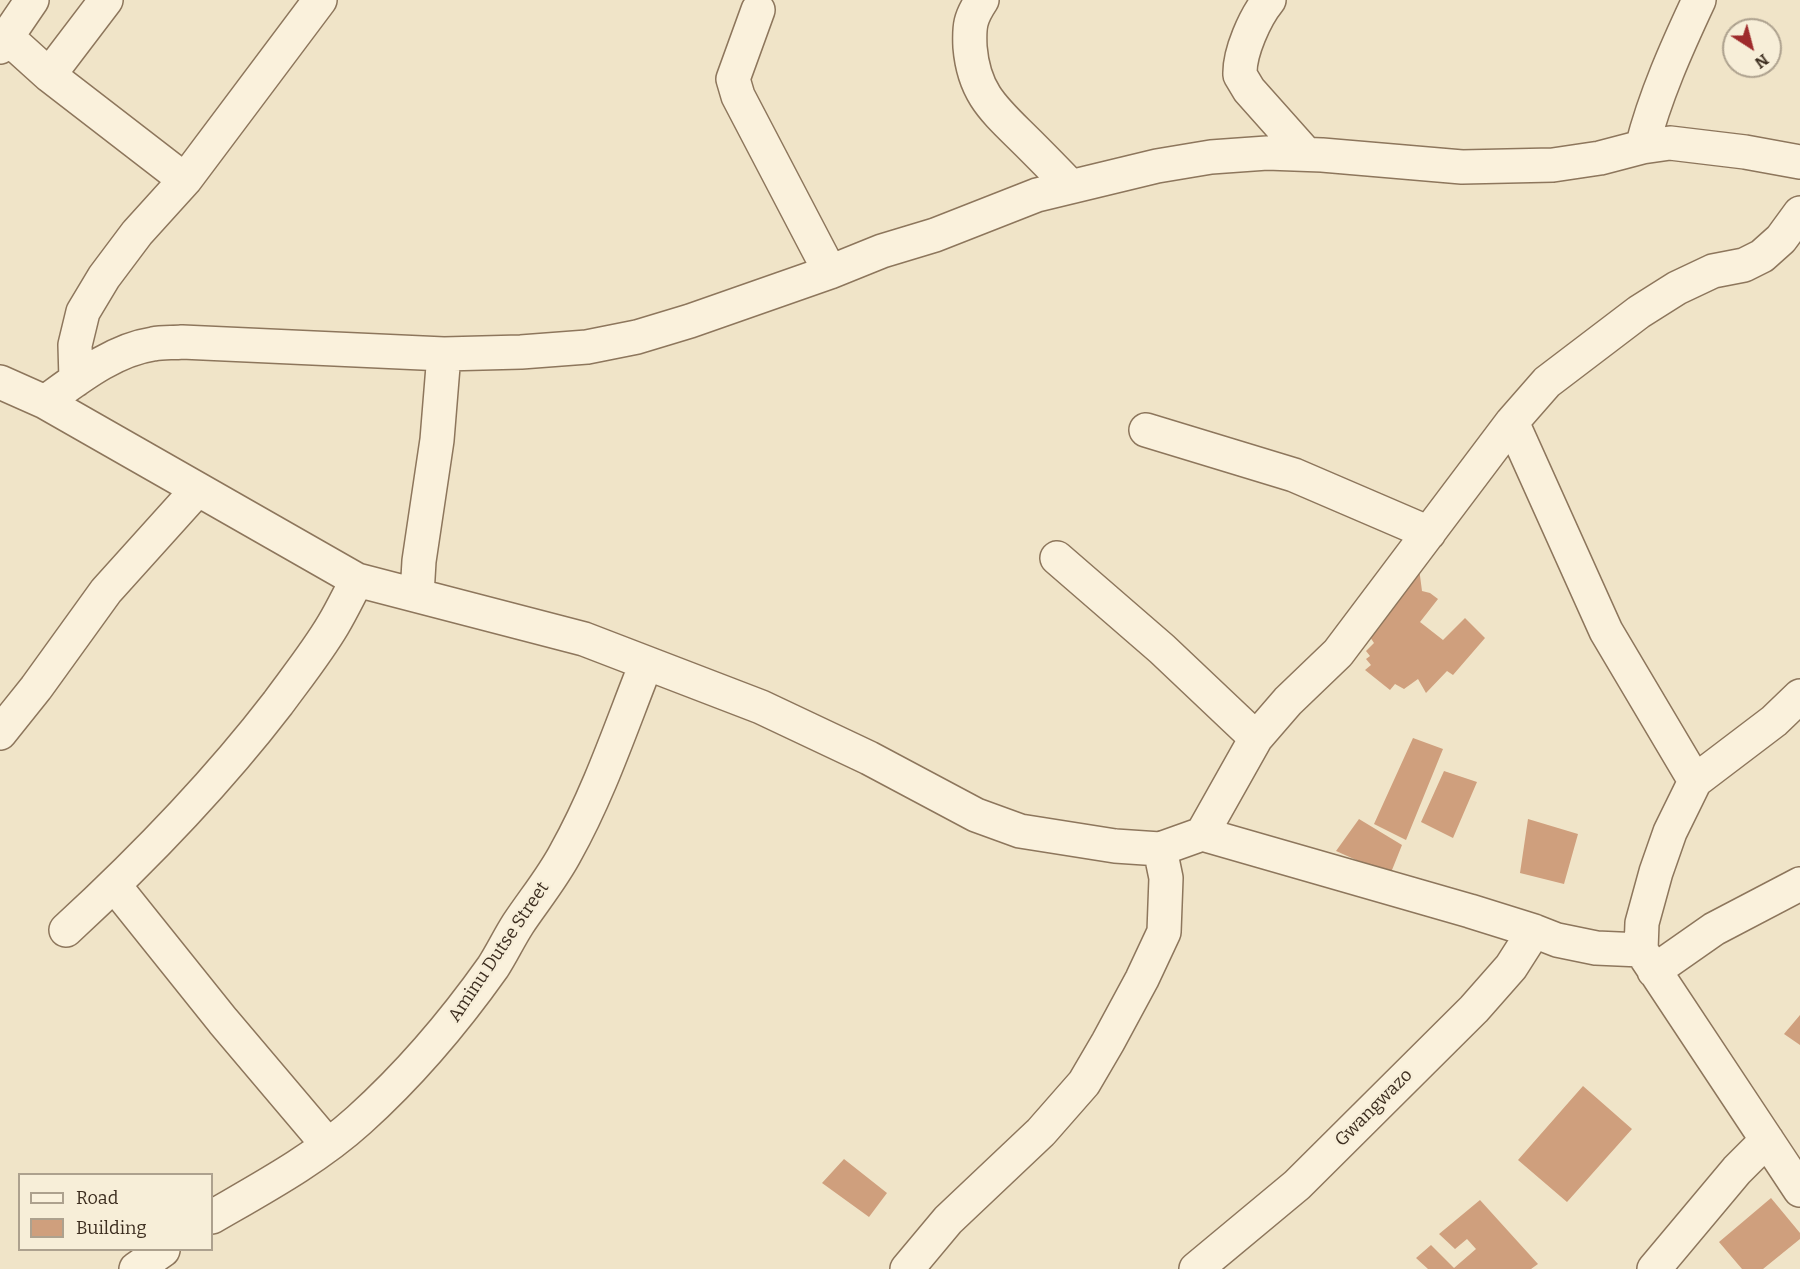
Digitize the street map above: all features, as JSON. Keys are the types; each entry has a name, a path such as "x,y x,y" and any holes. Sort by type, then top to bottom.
{"street":[{"path":"32,0 4,42 185,180"},
{"path":"49,75 106,0"},
{"path":"76,380 75,345 83,312 104,278 137,233 185,180 320,0"},
{"path":"982,0 971,17 969,29 972,68 983,94 998,114 1070,186"},
{"path":"1642,147 1650,116 1699,0"},
{"path":"1265,1 1246,45 1240,75 1249,90 1306,154"},
{"path":"758,10 733,80 738,96 830,272"},
{"path":"45,402 76,380 124,353 152,344 182,342 444,354 587,347 637,337 830,272 882,251 935,235 1018,202 1070,186 1157,166 1211,157 1267,153 1306,154 1462,167 1578,162 1671,142 1800,162"},
{"path":"1202,834 1256,738 1288,701 1338,653 1512,422 1547,382 1640,312 1677,288 1713,271 1743,266 1762,256 1781,239 1800,213"},
{"path":"417,595 419,561 437,440 444,354"},
{"path":"0,382 45,402 357,580 584,639 761,707 869,758 976,815 1020,831 1115,846 1160,849 1202,834 1534,930 1557,940 1648,960 1800,884"},
{"path":"1512,422 1606,631 1695,781"},
{"path":"1146,430 1294,476 1429,532"},
{"path":"0,733 36,688 106,591 197,490"},
{"path":"1057,558 1162,649 1256,738"},
{"path":"66,930 114,885 207,788 254,733 309,663 334,624 357,580"},
{"name":"Aminu Dutse Street","path":"213,1216 269,1184 358,1121 409,1071 454,1020 495,964 566,853 589,805 646,664"},
{"path":"1800,696 1774,721 1695,781 1670,832 1642,923 1648,960 1800,1190"},
{"path":"907,1269 948,1220 1041,1132 1084,1083 1142,979 1164,932 1166,878 1160,849"},
{"path":"114,885 223,1021 328,1144"},
{"name":"Gwangwazo","path":"1196,1269 1296,1185 1474,1009 1511,967 1534,930"},
{"path":"1654,1269 1737,1170 1767,1140"},
{"path":"136,1269 163,1251"}],"building":[{"path":"1419,568 1422,591 1438,599 1420,622 1443,640 1465,618 1485,638 1453,675 1447,671 1426,693 1418,679 1404,689 1395,684 1390,690 1365,670 1371,665 1366,659 1370,656 1366,651 1374,643 1366,631"},
{"path":"1413,738 1443,749 1406,840 1374,824"},
{"path":"1444,771 1477,782 1453,838 1421,822"},
{"path":"1359,819 1402,845 1390,875 1336,851"},
{"path":"1528,819 1578,834 1564,884 1520,873"},
{"path":"1800,1015 1800,1045 1784,1034"},
{"path":"1583,1086 1632,1129 1567,1202 1518,1160"},
{"path":"844,1159 887,1193 869,1217 822,1183"},
{"path":"1771,1198 1800,1233 1800,1239 1763,1269 1742,1269 1719,1242"},
{"path":"1480,1200 1538,1264 1531,1269 1428,1269 1416,1258 1431,1245 1454,1268 1476,1249 1467,1239 1455,1249 1439,1234"}]}
